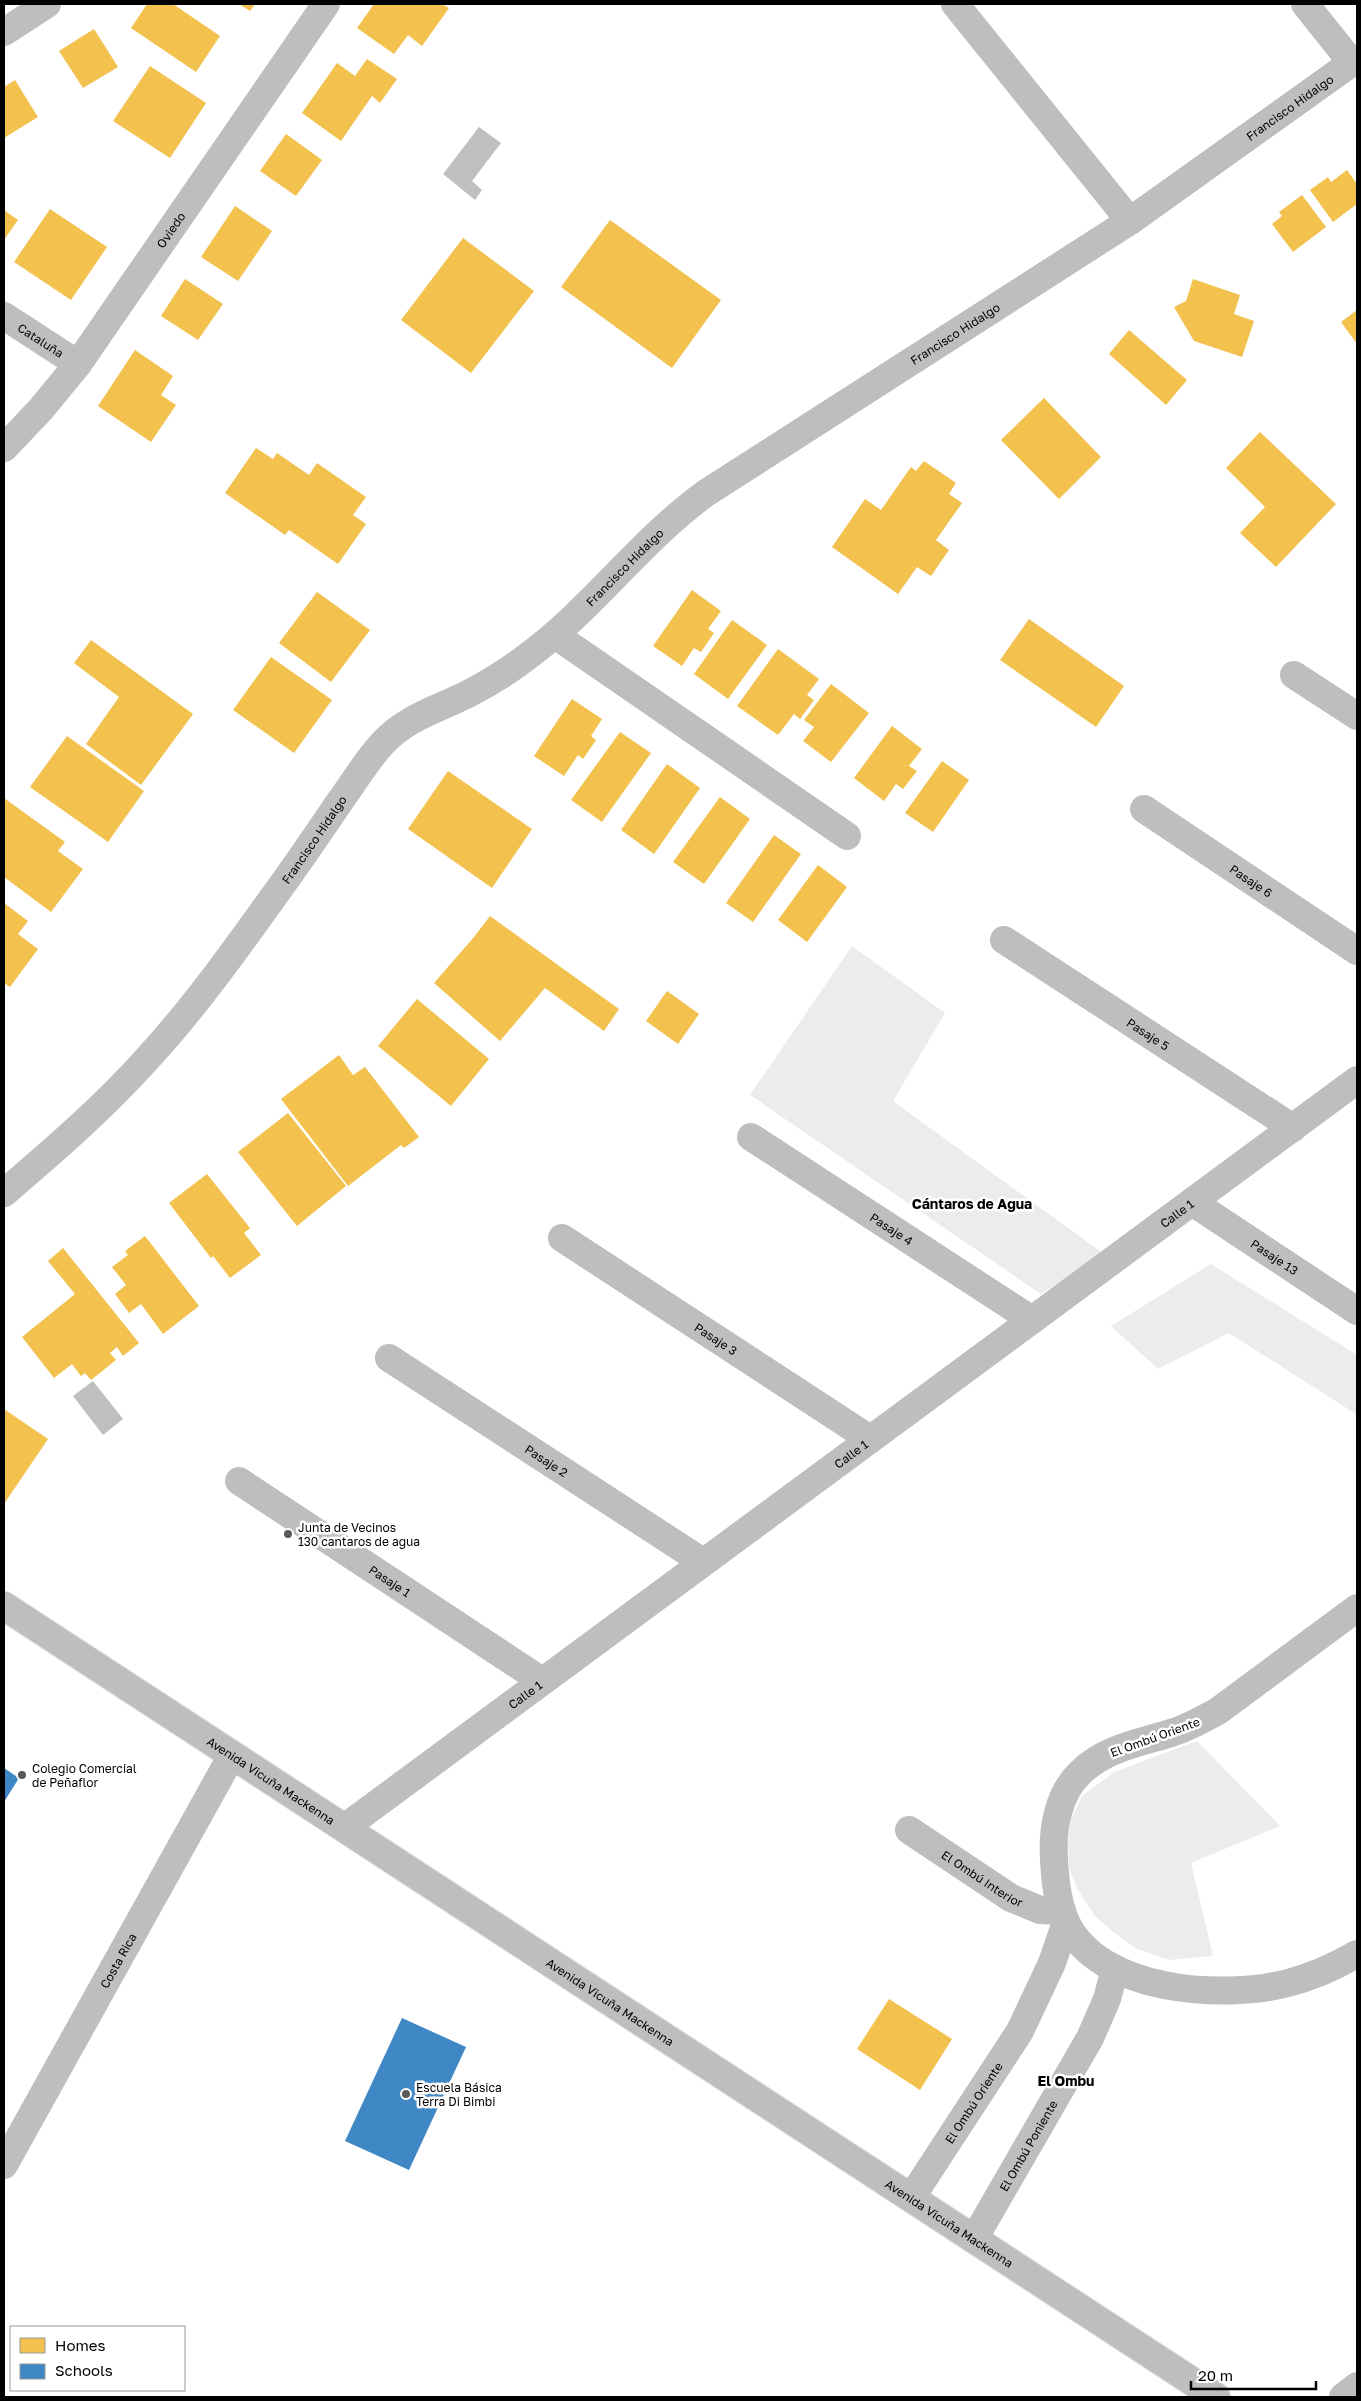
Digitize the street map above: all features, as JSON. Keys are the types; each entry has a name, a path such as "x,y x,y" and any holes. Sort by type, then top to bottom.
{"street":[{"path":"4,32 48,4"},
{"name":"Oviedo","path":"4,448 41,409 78,364 326,4"},
{"path":"955,4 1130,221"},
{"path":"1305,4 1354,61"},
{"name":"Francisco Hidalgo","path":"4,1194 107,1101 148,1058 189,1010 274,896 383,743 414,718 467,694 501,675 555,634 650,540 698,499 1130,221 1354,61"},
{"name":"Cataluña","path":"4,316 78,364"},
{"path":"555,634 847,836"},
{"path":"1294,675 1357,716"},
{"name":"Pasaje 6","path":"1144,809 1357,952"},
{"name":"Pasaje 5","path":"1004,940 1293,1128"},
{"name":"Calle 1","path":"344,1828 1293,1128 1352,1092"},
{"name":"Pasaje 4","path":"751,1137 1032,1320"},
{"name":"Pasaje 13","path":"1192,1202 1357,1312"},
{"name":"Pasaje 3","path":"562,1238 870,1439"},
{"name":"Pasaje 2","path":"389,1358 704,1562"},
{"name":"Pasaje 1","path":"239,1481 542,1681"},
{"name":"Avenida Vicuña Mackenna","path":"4,1606 1216,2397"},
{"name":"El Ombú Oriente","path":"1115,1969 1089,1951 1076,1938 1064,1917 1055,1877 1054,1832 1067,1790 1080,1772 1106,1754 1193,1725 1218,1711 1357,1608"},
{"name":"Costa Rica","path":"4,2166 232,1756"},
{"name":"El Ombú Interior","path":"909,1830 1011,1898 1040,1910 1064,1917"},
{"name":"El Ombú Oriente","path":"911,2198 1020,2030 1052,1963 1064,1917"},
{"path":"1115,1969 1150,1981 1186,1989 1252,1989 1288,1983 1323,1971 1357,1954"},
{"name":"El Ombú Poniente","path":"974,2239 1090,2038 1106,1999 1115,1969"},
{"path":"1343,2397 1357,2386"}],"shaded area":[{"path":"479,127 501,143 472,181 482,190 475,200 443,174"},
{"path":"852,946 945,1013 893,1101 1104,1254 1041,1294 750,1095"},
{"path":"1211,1264 1357,1355 1356,1414 1229,1333 1158,1369 1111,1326"},
{"path":"93,1381 123,1419 103,1435 73,1396"},
{"path":"1197,1741 1280,1826 1191,1863 1213,1956 1169,1960 1137,1949 1094,1915 1078,1890 1069,1868 1068,1844 1071,1820 1082,1796 1114,1772"}],"building: Homes":[{"path":"147,4 173,4 220,36 196,72 131,28"},
{"path":"239,4 255,4 250,11"},
{"path":"374,4 442,4 449,8 422,46 408,35 394,54 357,28"},
{"path":"94,29 118,67 83,88 59,51"},
{"path":"367,59 397,79 380,103 372,96 341,141 302,113 337,63 355,76"},
{"path":"150,66 206,103 170,158 113,121"},
{"path":"15,80 38,117 4,138 4,87"},
{"path":"286,134 322,160 296,196 260,171"},
{"path":"1347,170 1357,184 1357,204 1333,222 1310,190 1328,177 1331,182"},
{"path":"1302,195 1326,227 1293,252 1272,224 1282,216 1279,212"},
{"path":"235,206 272,231 238,281 201,257"},
{"path":"50,209 107,247 71,300 14,262"},
{"path":"4,210 18,220 4,240"},
{"path":"610,220 721,300 672,368 561,287"},
{"path":"463,238 534,291 471,373 401,320"},
{"path":"185,279 223,304 198,340 161,316"},
{"path":"1193,279 1240,295 1234,314 1254,321 1242,357 1194,341 1174,307 1186,301"},
{"path":"1357,310 1357,344 1341,322"},
{"path":"1129,330 1187,380 1166,405 1109,354"},
{"path":"135,350 173,376 161,395 176,405 151,442 98,406"},
{"path":"1044,398 1101,457 1059,499 1001,440"},
{"path":"1260,432 1336,504 1276,567 1240,533 1265,507 1226,468"},
{"path":"256,448 273,459 277,453 309,475 317,463 366,497 353,515 366,524 338,564 289,530 285,535 225,493"},
{"path":"924,461 956,483 949,494 962,503 936,540 949,550 931,576 917,567 898,594 832,547 865,499 881,510 911,467 916,471"},
{"path":"692,590 721,611 708,629 714,633 701,652 694,648 682,666 653,646"},
{"path":"317,592 370,630 331,682 279,643"},
{"path":"1029,619 1124,686 1096,727 1000,660"},
{"path":"732,620 767,645 728,699 694,674"},
{"path":"91,640 193,714 141,785 86,744 119,697 74,663"},
{"path":"778,649 819,679 807,695 814,700 800,719 794,714 778,735 737,706"},
{"path":"271,657 332,700 294,753 233,710"},
{"path":"831,684 869,713 831,762 803,741 814,727 804,720"},
{"path":"572,699 602,719 591,736 596,740 583,759 578,755 564,776 534,756"},
{"path":"892,726 922,749 909,766 917,771 903,789 896,784 884,801 854,778"},
{"path":"620,732 651,753 602,822 571,800"},
{"path":"67,736 144,791 108,842 30,787"},
{"path":"942,761 969,780 933,832 905,813"},
{"path":"667,764 700,788 654,854 621,830"},
{"path":"448,771 532,829 492,888 408,829"},
{"path":"720,797 750,819 704,884 673,862"},
{"path":"4,798 65,842 58,851 83,869 51,912 4,877"},
{"path":"774,835 801,854 753,922 726,903"},
{"path":"818,865 847,887 807,942 778,920"},
{"path":"4,903 28,921 18,934 38,949 10,987 4,983"},
{"path":"490,916 619,1009 604,1031 545,988 500,1041 434,983"},
{"path":"667,991 699,1014 678,1044 646,1021"},
{"path":"417,999 489,1059 451,1106 378,1046"},
{"path":"339,1055 353,1075 365,1067 419,1137 404,1148 401,1145 348,1186 281,1099"},
{"path":"288,1113 346,1186 297,1226 238,1152"},
{"path":"207,1174 250,1228 244,1233 261,1255 230,1278 213,1256 211,1258 169,1203"},
{"path":"145,1236 199,1306 163,1334 141,1304 129,1313 115,1294 126,1285 112,1267 128,1255 125,1251"},
{"path":"63,1248 139,1343 123,1356 117,1347 110,1353 116,1360 91,1380 85,1373 81,1376 72,1364 54,1378 22,1337 75,1294 48,1261"},
{"path":"4,1409 48,1439 4,1504"},
{"path":"889,1999 952,2039 920,2090 857,2049"}],"building: Schools":[{"path":"4,1768 19,1778 4,1802"},
{"name":"Escuela Básica Terra Di Bimbi","path":"402,2018 466,2047 409,2170 345,2141"}],"place":[{"name":"Junta de Vecinos 130 cantaros de agua","path":"288,1534"},
{"name":"Colegio Comercial de Peñaflor","path":"22,1775"},
{"name":"Escuela Básica Terra Di Bimbi","path":"406,2094"}],"district":[{"name":"Cántaros de Agua","path":"972,1203"},
{"name":"El Ombu","path":"1066,2080"}]}
